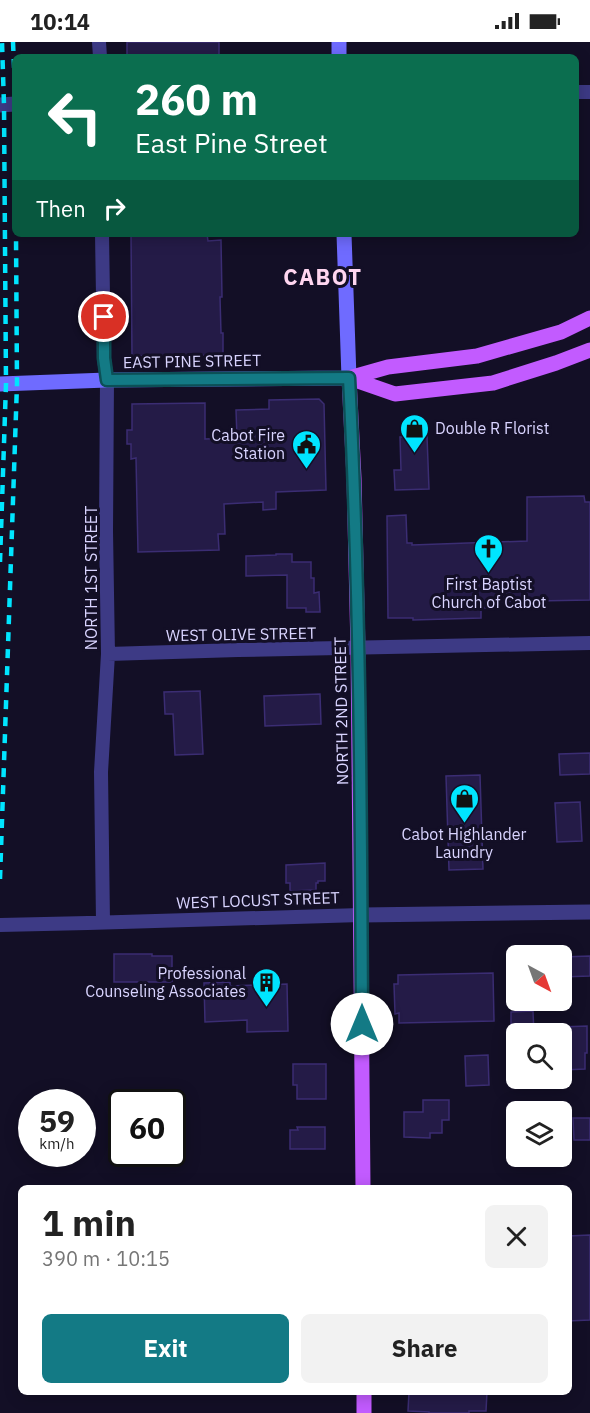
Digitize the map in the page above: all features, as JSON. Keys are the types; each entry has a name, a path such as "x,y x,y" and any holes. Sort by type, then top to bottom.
{"main road":[{"name":"NORTH 2ND STREET","path":"344,237 358,649 363,1185"},
{"path":"349,378 388,367 477,356 561,332 590,318"},
{"path":"349,378 395,394 493,382 590,350"},
{"name":"EAST PINE STREET","path":"0,384 107,380 349,378"},
{"path":"364,1395 364,1413"}],"street":[{"name":"NORTH 1ST STREET","path":"102,237 104,358 107,380 108,654 101,772 103,922"},
{"name":"WEST OLIVE STREET","path":"108,654 590,643"},
{"name":"WEST LOCUST STREET","path":"0,925 361,915 590,912"}],"building":[{"path":"127,42 219,42 219,54 127,54"},
{"path":"131,237 207,237 208,241 221,240 222,297 220,297 223,355 132,356"},
{"path":"319,399 324,404 326,490 276,492 276,509 263,510 263,502 224,504 225,534 218,534 219,550 138,552 136,458 131,459 131,444 127,444 127,430 132,430 132,404 205,403 205,439 237,438 236,410 269,409 269,400"},
{"name":"Double R Florist","path":"427,436 429,489 395,490 394,470 401,470 400,437"},
{"name":"First Baptist Church of Cabot","path":"584,496 585,502 590,502 590,600 488,602 488,608 481,608 481,618 413,620 413,618 388,618 387,516 406,515 407,543 412,543 412,545 527,541 527,497"},
{"path":"292,554 292,562 311,562 311,578 314,578 314,593 319,592 320,612 306,612 306,608 287,608 287,575 246,576 246,556"},
{"path":"200,691 203,754 175,755 173,714 165,714 164,692"},
{"path":"320,694 321,724 265,726 264,696"},
{"path":"590,753 590,774 560,775 559,754"},
{"name":"Cabot Highlander Laundry","path":"480,775 483,869 449,870 446,776"},
{"path":"580,802 582,841 557,842 555,803"},
{"path":"325,863 325,881 316,883 316,890 290,891 290,883 286,883 286,865"},
{"path":"114,954 172,956 172,982 114,982"},
{"path":"590,956 590,976 572,977 572,957"},
{"path":"493,973 494,1021 399,1023 399,1013 395,1014 394,984 398,984 398,975"},
{"path":"230,982 230,986 287,984 288,1031 247,1032 247,1020 205,1022 204,983"},
{"path":"533,1011 534,1023 511,1023 511,1012"},
{"path":"587,1026 585,1069 572,1070 572,1027"},
{"path":"488,1055 489,1085 466,1086 465,1056"},
{"path":"293,1064 326,1064 326,1099 297,1099 297,1085 293,1085"},
{"path":"423,1100 449,1100 449,1120 442,1120 442,1133 430,1133 430,1138 404,1137 404,1112 423,1112"},
{"path":"573,1118 590,1118 590,1140 574,1140"},
{"path":"297,1127 325,1127 325,1149 290,1149 290,1130 298,1130"},
{"path":"590,1235 590,1320 572,1321 572,1236"},
{"path":"409,1395 487,1395 486,1411 429,1413 408,1411"}],"railway":[{"path":"0,562 6,384 2,42"},
{"path":"13,42 14,54"},
{"path":"0,879 17,384 16,237"}],"place":[{"name":"Double R Florist","path":"414,454"},
{"name":"Cabot Fire Station","path":"306,470"},
{"name":"First Baptist Church of Cabot","path":"489,574"},
{"name":"Cabot Highlander Laundry","path":"464,824"},
{"name":"Professional Counseling Associates","path":"267,1008"}],"district":[{"name":"CABOT","path":"323,276"}],"route":[{"path":"104,317 104,358 107,380 349,378 358,649 362,1024"}]}
